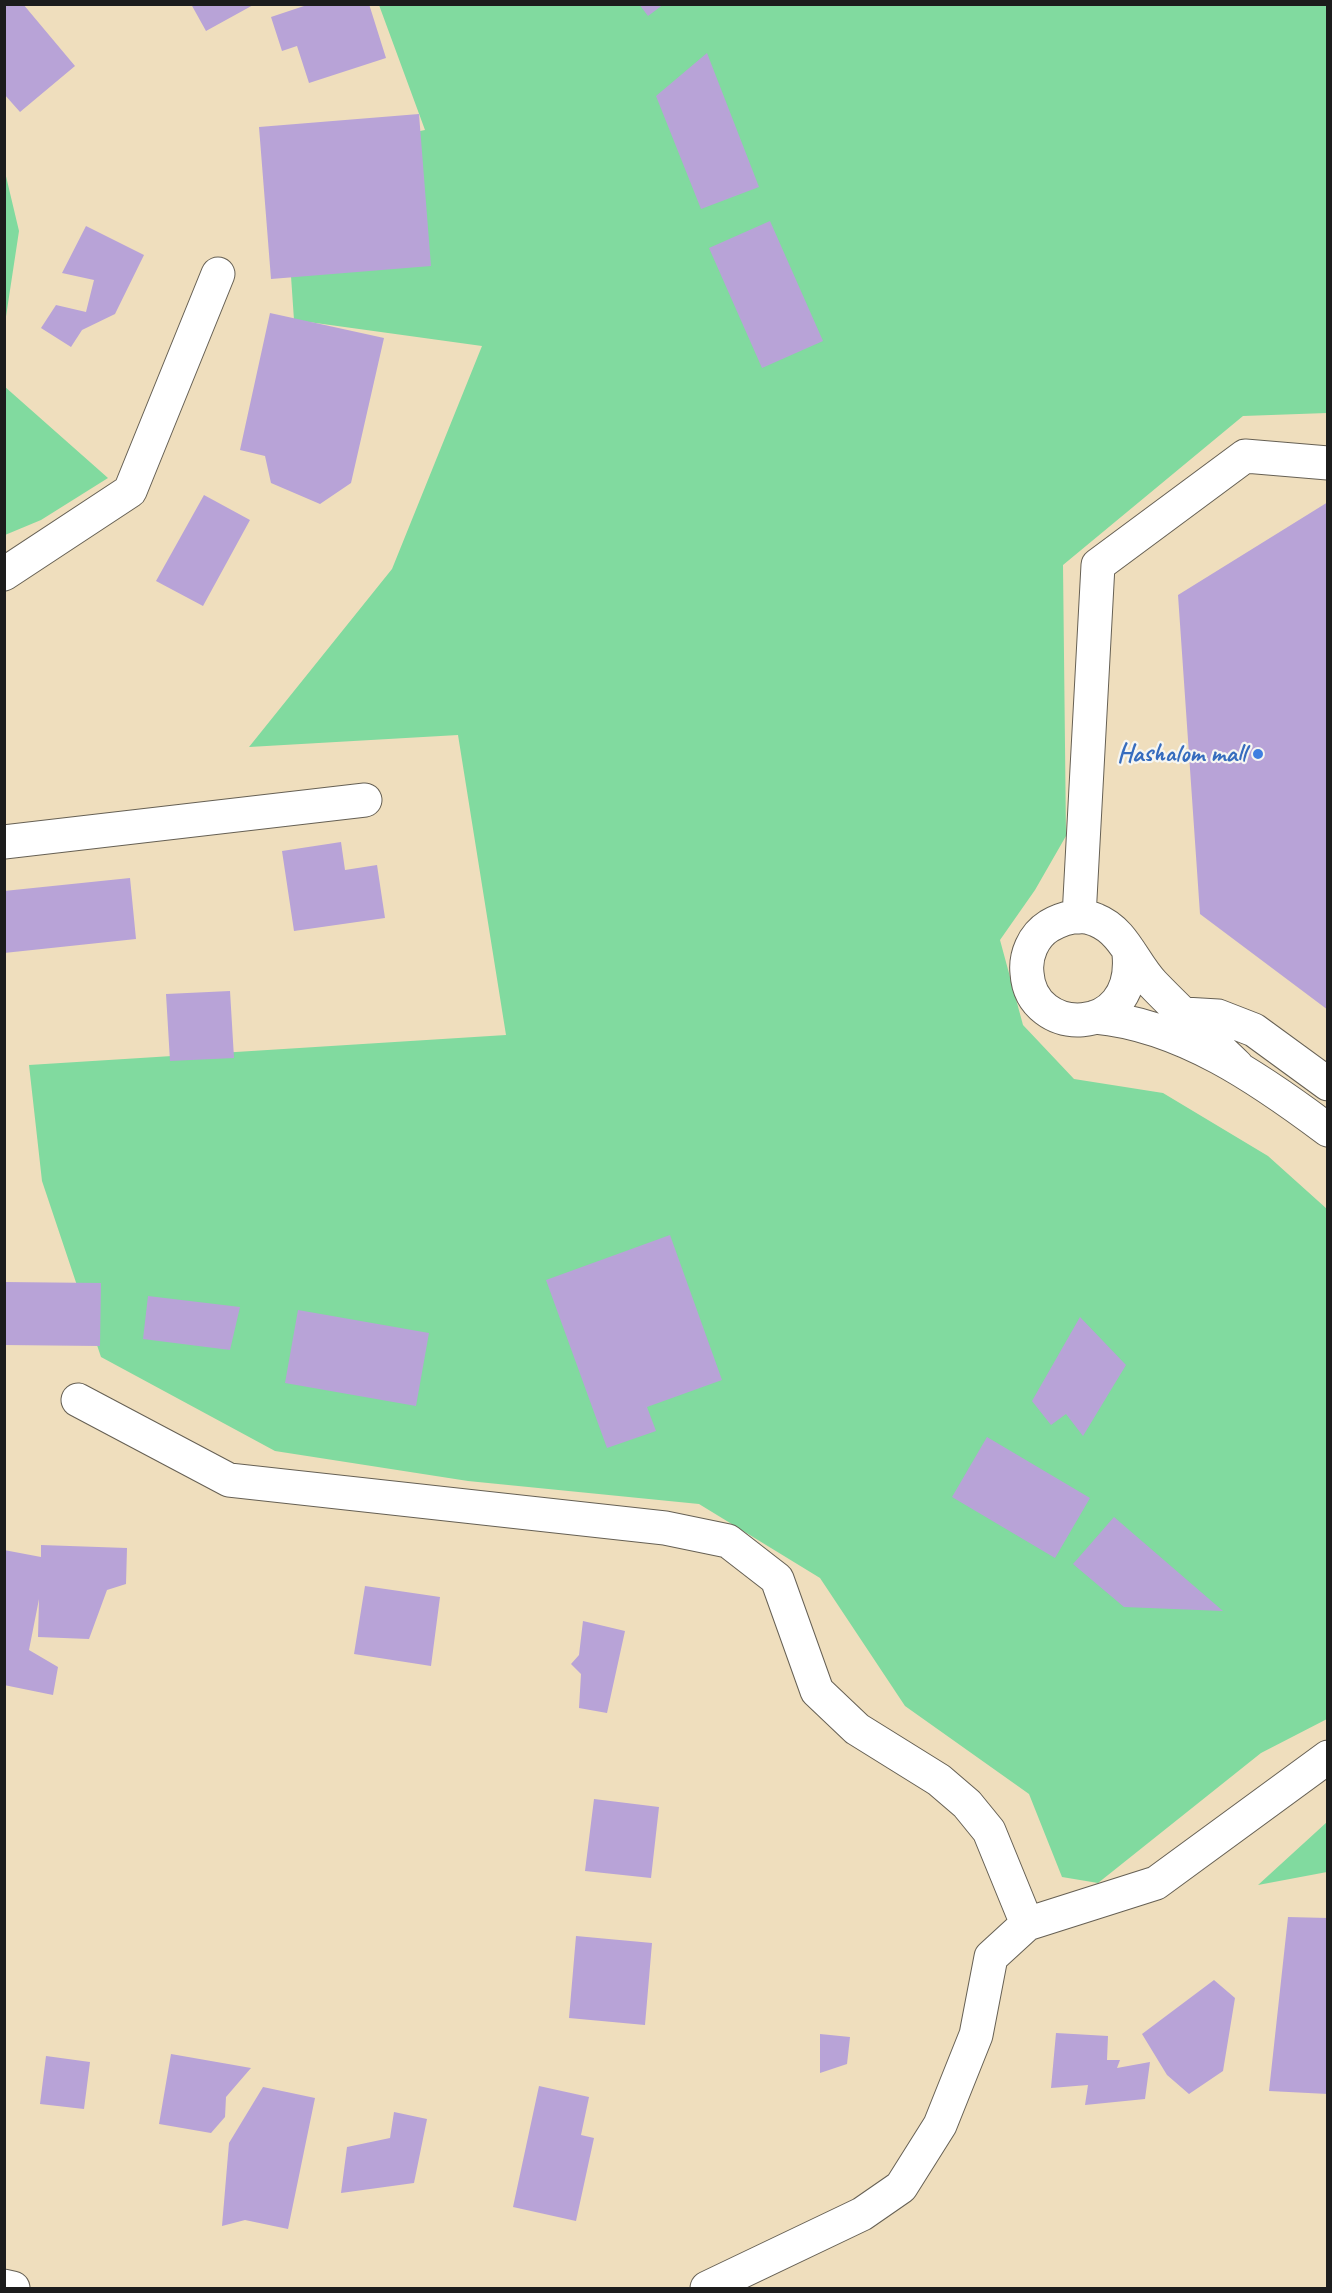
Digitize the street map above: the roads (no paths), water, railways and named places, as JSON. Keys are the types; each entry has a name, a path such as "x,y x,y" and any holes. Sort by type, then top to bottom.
{"street":[{"path":"4,574 130,491 218,274"},
{"path":"1079,916 1098,565 1245,456 1328,463"},
{"path":"4,843 365,800"},
{"path":"1129,954 1131,970 1124,993 1108,1011 1095,1017 1074,1020 1057,1016 1042,1006 1032,992 1027,975 1027,957 1034,941 1046,928 1061,920 1079,916 1095,919 1110,927 1122,939 1129,954 1151,982 1237,1066 1328,1130"},
{"path":"1184,1014 1218,1016 1254,1030 1328,1084"},
{"path":"1095,1017 1142,1027 1237,1066"},
{"path":"78,1400 229,1480 665,1528 728,1541 777,1579 817,1691 857,1729 939,1780 968,1804 989,1831 1027,1924"},
{"path":"707,2289 862,2214 902,2187 940,2125 976,2035 992,1957 1027,1924 1156,1883 1328,1757"},
{"path":"4,2286 13,2289"}],"place":[{"name":"Hashalom mall","path":"1258,754"}]}
